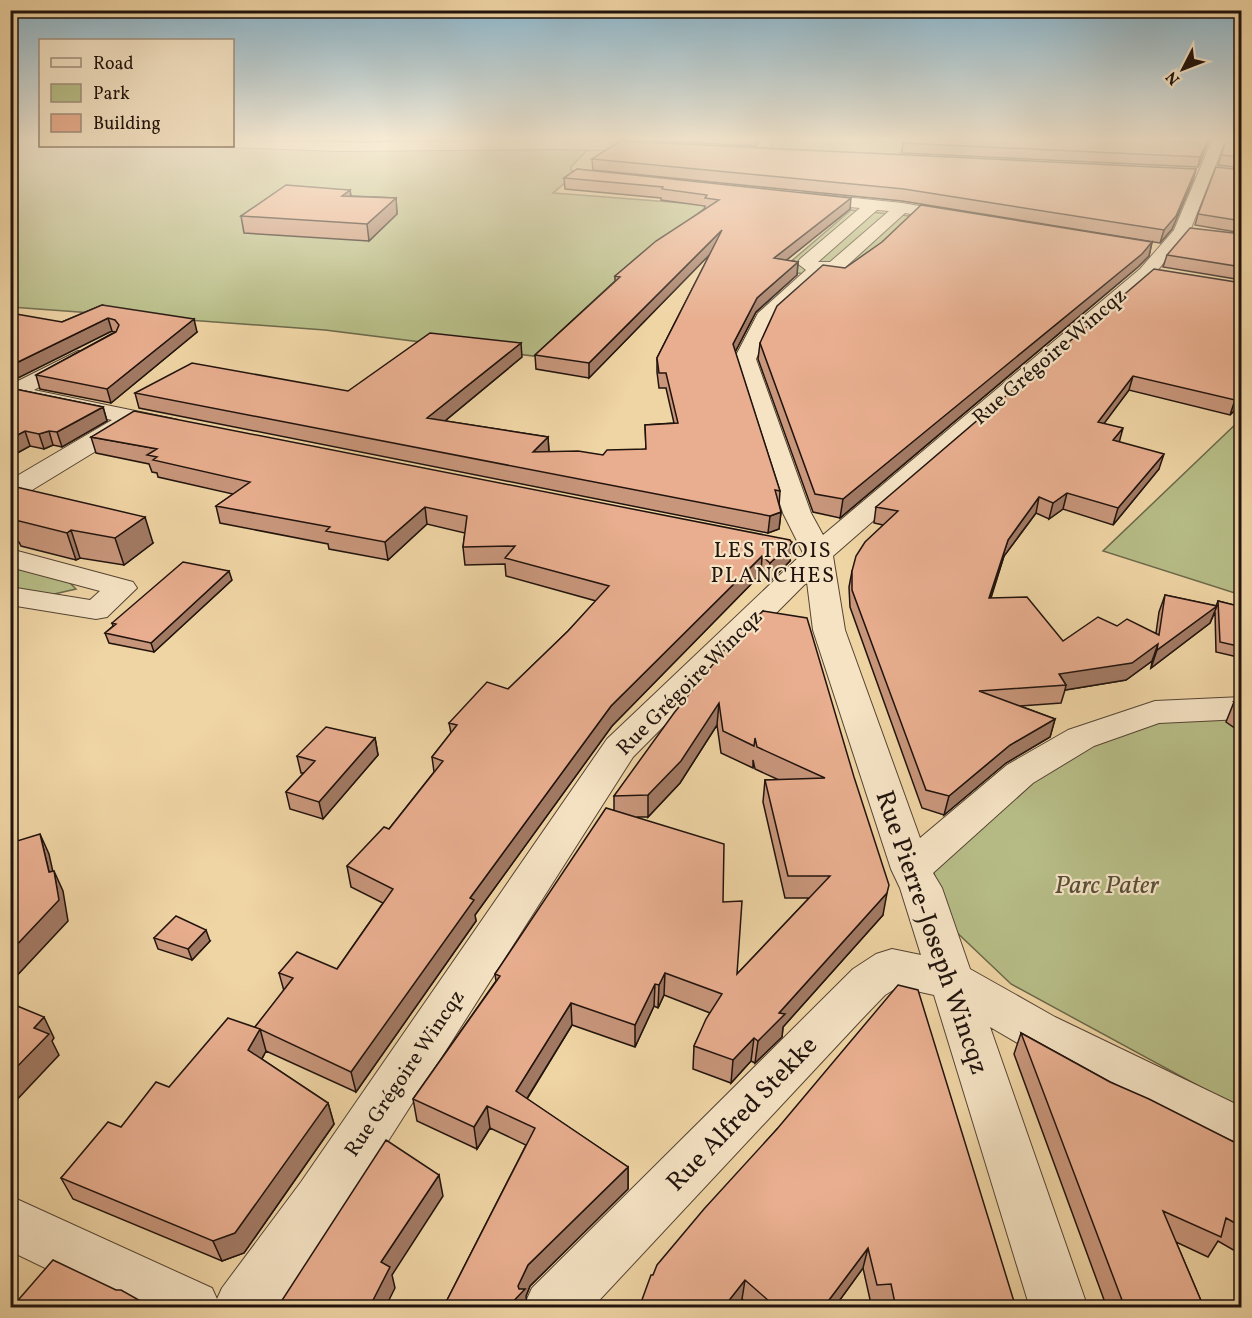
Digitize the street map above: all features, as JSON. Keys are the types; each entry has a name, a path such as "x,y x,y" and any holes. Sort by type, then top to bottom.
{"street":[{"path":"821,200 902,208 974,220"},
{"name":"Rue Grégoire Wincqz","path":"242,1308 320,1200 620,748 804,551 1154,275 1166,251 1182,231 1192,200"},
{"path":"873,205 806,263 818,269 835,267 902,208"},
{"path":"1182,231 1202,234"},
{"path":"1144,248 1166,251"},
{"name":"Rue Pierre-Joseph Wincqz","path":"818,269 765,317 745,359 797,513 804,551 829,630 911,869 921,888 1059,1308"},
{"path":"101,344 13,393 199,430"},
{"path":"10,492 133,417"},
{"path":"10,558 122,588 96,610 10,596"},
{"path":"911,869 1020,774 1081,738 1155,712 1242,708"},
{"name":"Rue Alfred Stekke","path":"552,1308 869,982 892,968 952,981 1038,1031 1242,1133"},
{"path":"10,1223 192,1308"}],"green space":[{"path":"11,200 638,200 709,205 581,362 325,330 11,307"},
{"path":"851,210 910,216 849,282 781,270"},
{"path":"1241,419 1241,595 1103,551"},
{"path":"10,567 68,581 76,589 50,595 11,589"},
{"name":"Parc Pater","path":"1241,715 1241,1109 1011,984 948,924 930,859 1042,764 1155,721"}],"building":[{"path":"265,200 394,200 367,224 241,216"},
{"path":"716,200 849,200 774,258 798,262 757,298 733,344 780,491 775,490 781,512 770,516 135,393 192,363 348,391 430,333 521,343 427,418 548,437 533,452 578,451 603,455 607,450 646,449 645,425 678,423 666,373 659,373 657,358 722,230 589,363 535,355 620,277 615,276 656,241 719,200"},
{"path":"971,200 1183,200 1176,216 1164,230"},
{"path":"1204,200 1242,200 1242,221 1198,214"},
{"path":"921,205 1152,242 1142,254 843,499 815,494 760,343 777,306 823,265 845,268 882,242"},
{"path":"1190,228 1242,234 1242,267 1167,255"},
{"path":"1154,269 1242,283 1242,394 1235,400 1133,376 1098,422 1123,428 1113,440 1164,454 1118,508 1067,493 1053,503 1039,497 1008,540 989,598 1027,597 1063,641 1098,617 1117,626 1127,619 1159,635 1165,595 1217,606 1157,650 1158,644 1132,663 1059,674 1066,685 979,691 1055,719 1010,745 949,796 926,790 852,590 852,571 856,556 865,542 898,511 876,507"},
{"path":"102,305 194,319 107,389 36,375 116,332 119,325 115,320 108,318 10,366 10,313 62,322"},
{"path":"10,388 103,407 57,432 49,431 39,434 25,431 10,439"},
{"path":"134,411 790,540 792,543 770,563 762,556 611,706 470,898 474,900 351,1072 255,1027 293,978 279,973 297,952 337,969 393,889 347,866 384,827 389,829 443,761 432,757 457,725 449,723 487,682 508,689 568,631 609,586 505,558 515,546 463,547 467,516 425,507 385,542 326,531 330,527 216,506 250,482 153,460 157,457 147,455 157,449 91,437"},
{"path":"10,487 145,517 115,538 71,530 67,533 11,519 14,517 10,515"},
{"path":"183,562 229,571 151,643 105,633 116,624 112,623"},
{"path":"1218,601 1242,607 1242,647 1220,642"},
{"path":"763,611 807,618 889,885 887,893 779,1013 785,1014 758,1041 754,1038 733,1060 694,1046 706,1019 722,994 665,973 659,985 655,984 635,1025 571,1003 516,1091 628,1167 528,1265 518,1286 519,1289 525,1289 507,1308 443,1308 535,1128 487,1106 474,1127 413,1099 500,976 495,974 606,808 724,844 723,902 742,901 737,974 830,876 788,876 765,780 825,778 757,747 755,738 754,746 723,731 719,703 681,761 648,795 614,796 674,713 730,643"},
{"path":"1234,702 1242,702 1242,708"},
{"path":"326,727 375,738 319,802 286,792 315,761 297,756"},
{"path":"40,834 49,872 54,871 59,900 10,952 10,839 14,842"},
{"path":"176,916 206,930 188,949 154,938"},
{"path":"898,985 918,990 1016,1308 896,1308 891,1284 877,1285 868,1248 823,1308 777,1308 745,1280 723,1308 639,1308 657,1265 704,1209 777,1129"},
{"path":"10,1003 44,1017 34,1028 49,1034 10,1074"},
{"path":"228,1018 260,1029 248,1050 328,1103 235,1233 213,1241 61,1178 108,1122 121,1127 156,1082 169,1087"},
{"path":"1021,1033 1110,1082 1242,1146 1242,1227 1226,1218 1221,1237 1163,1211 1202,1303 1216,1302 1219,1308 1125,1308"},
{"path":"386,1140 439,1175 381,1262 390,1267 369,1308 277,1308"},
{"path":"53,1260 116,1290 121,1290 153,1308 10,1308 10,1304 13,1306"}],"district":[{"name":"LES TROIS PLANCHES","path":"773,562"}]}
